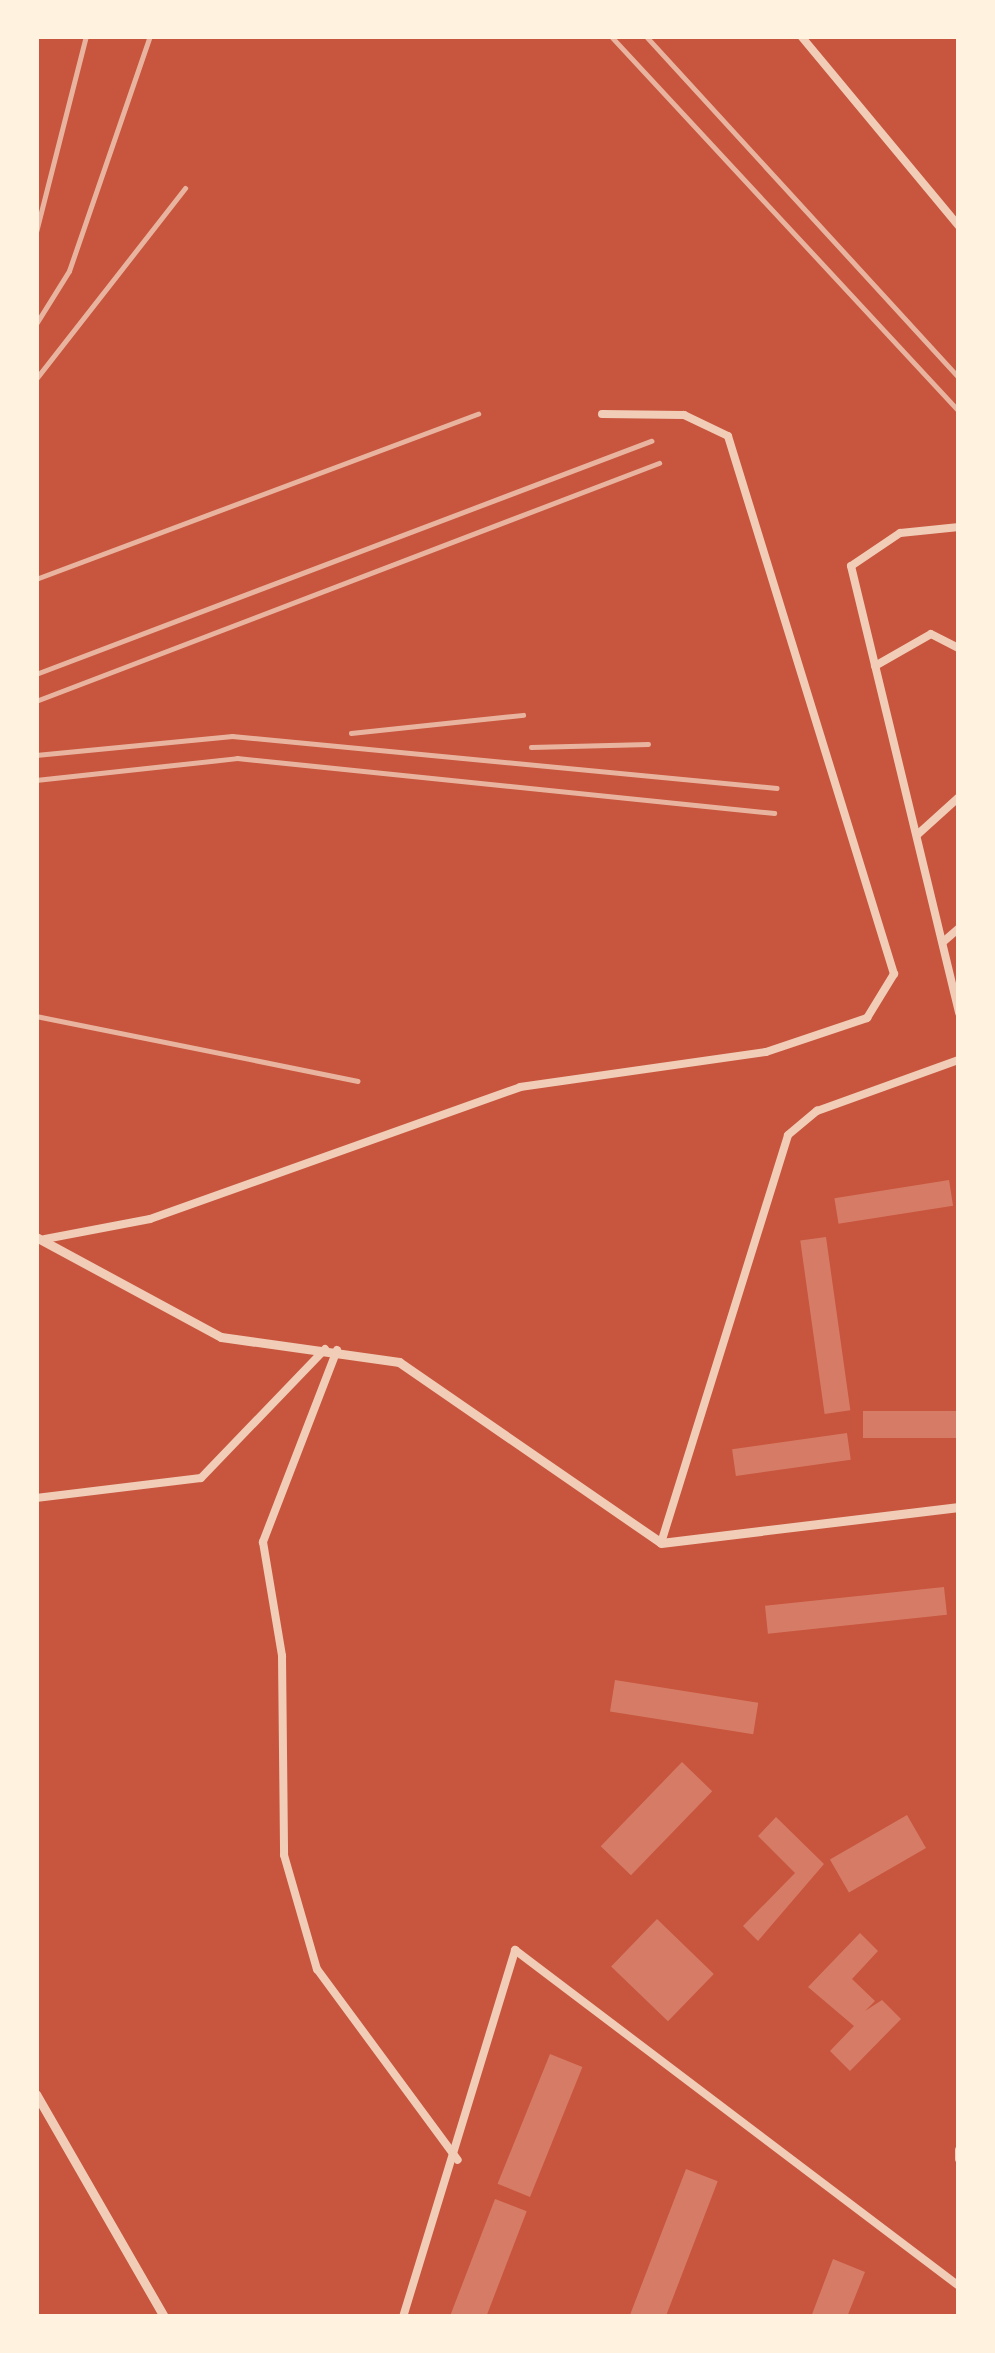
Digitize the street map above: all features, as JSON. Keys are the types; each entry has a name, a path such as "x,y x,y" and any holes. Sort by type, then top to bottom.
{"street":[{"path":"801,36 959,226"},
{"path":"40,1238 150,1219 520,1088 766,1052 867,1018 894,974 728,436 684,415 602,414"},
{"path":"959,527 900,533 851,566 959,1013"},
{"path":"875,666 931,634 959,648"},
{"path":"916,835 959,797"},
{"path":"943,942 959,928"},
{"path":"661,1543 788,1135 817,1112 959,1060"},
{"path":"40,1238 221,1337 331,1350 435,1380 661,1543 959,1507"},
{"path":"36,1498 201,1478 331,1350"},
{"path":"331,1350 263,1542 282,1656 284,1855 317,1969 459,2161"},
{"path":"403,2317 459,2161 515,1949 959,2286"},
{"path":"36,2094 164,2317"}],"building":[{"path":"949,1180 953,1206 838,1224 834,1198"},
{"path":"826,1237 850,1410 825,1414 800,1241"},
{"path":"863,1411 959,1411 959,1438 863,1438"},
{"path":"847,1433 851,1460 736,1476 732,1449"},
{"path":"944,1587 947,1615 768,1634 765,1606"},
{"path":"615,1680 758,1703 753,1734 610,1712"},
{"path":"682,1762 712,1791 631,1875 601,1846"},
{"path":"907,1815 926,1848 849,1892 830,1860"},
{"path":"776,1817 824,1864 758,1941 743,1926 795,1873 758,1836"},
{"path":"657,1919 714,1974 668,2021 611,1966"},
{"path":"860,1933 878,1951 852,1979 875,2001 865,2011 882,2000 901,2019 850,2071 830,2051 854,2026 808,1987"},
{"path":"550,2054 582,2067 530,2197 498,2184"},
{"path":"686,2169 718,2181 666,2317 629,2317"},
{"path":"495,2199 527,2211 486,2317 450,2317"},
{"path":"833,2259 865,2272 847,2317 811,2317"}],"railway":[{"path":"36,232 86,36"},
{"path":"36,324 69,271 150,36"},
{"path":"611,36 959,411"},
{"path":"646,36 959,377"},
{"path":"36,379 185,188"},
{"path":"36,579 478,414"},
{"path":"36,674 651,441"},
{"path":"36,701 659,463"},
{"path":"351,733 523,715"},
{"path":"36,755 232,736 777,788"},
{"path":"531,747 648,744"},
{"path":"36,780 237,758 774,813"},
{"path":"36,1016 357,1081"}]}
